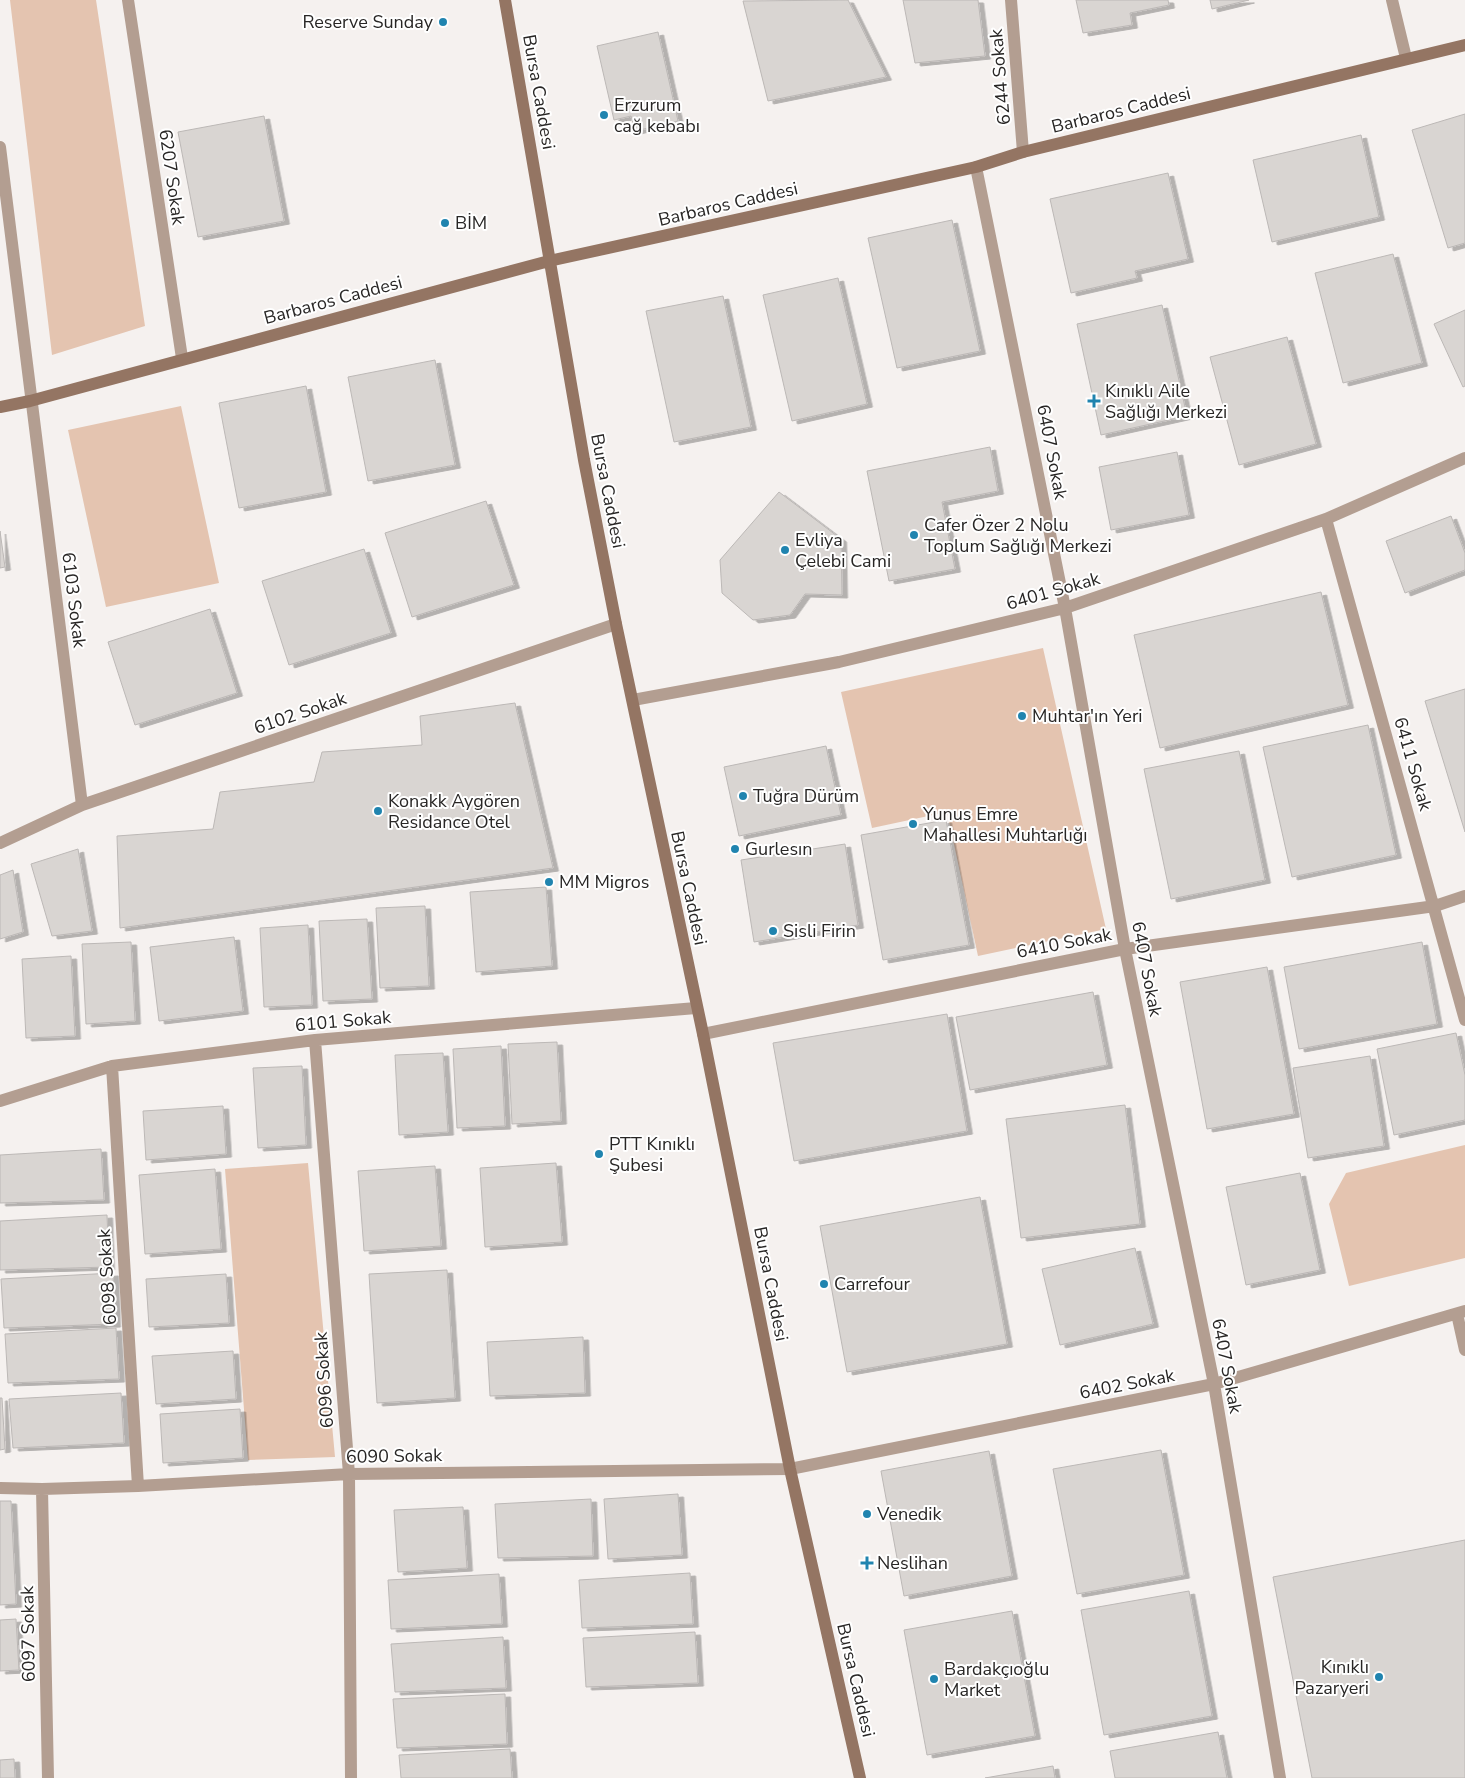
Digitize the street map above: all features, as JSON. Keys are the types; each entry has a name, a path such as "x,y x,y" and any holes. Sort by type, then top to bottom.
{"main road":[{"name":"Bursa Caddesi","path":"505,0 584,460 616,624 703,1034 790,1469 860,1778"},
{"name":"Barbaros Caddesi","path":"0,407 30,401 182,358 550,260 976,167 1024,152 1465,45"}],"street":[{"name":"6207 Sokak","path":"128,0 182,358"},
{"name":"6244 Sokak","path":"1011,0 1024,152"},
{"path":"1392,0 1406,58"},
{"name":"6103 Sokak","path":"0,147 30,401 82,805"},
{"name":"6407 Sokak","path":"976,167 1065,608 1125,949 1214,1384 1280,1778"},
{"name":"6401 Sokak","path":"633,700 839,662 1065,608 1326,519 1465,458"},
{"name":"6411 Sokak","path":"1326,519 1435,906 1465,1020"},
{"name":"6102 Sokak","path":"0,843 82,805 616,624"},
{"name":"6410 Sokak","path":"703,1034 1125,949 1435,906 1465,896"},
{"name":"6101 Sokak","path":"0,1101 112,1066 315,1040 696,1008"},
{"name":"6096 Sokak","path":"315,1040 349,1474 351,1778"},
{"name":"6098 Sokak","path":"112,1066 138,1486"},
{"path":"1461,1312 1465,1350"},
{"name":"6402 Sokak","path":"790,1469 1214,1384 1461,1312"},
{"name":"6090 Sokak","path":"0,1488 42,1489 138,1486 349,1474 790,1469"},
{"name":"6097 Sokak","path":"42,1489 48,1778"}],"shaded area":[{"path":"10,0 96,0 145,326 52,355"},
{"path":"181,406 219,583 106,607 68,430"},
{"path":"1043,648 1106,929 978,956 947,812 872,828 841,692"},
{"path":"1465,1145 1465,1258 1349,1286 1329,1204 1346,1173"},
{"path":"308,1163 335,1457 248,1460 225,1169"}],"building":[{"path":"848,0 886,77 768,101 743,1"},
{"path":"903,0 978,0 985,56 915,63"},
{"path":"1076,0 1168,0 1169,5 1130,13 1132,25 1083,33"},
{"path":"1210,0 1249,0 1212,9"},
{"path":"658,32 678,121 635,131 631,116 614,120 597,46"},
{"path":"1465,114 1465,243 1448,248 1412,130"},
{"path":"264,116 284,221 198,237 178,132"},
{"path":"1361,135 1379,217 1272,242 1253,160"},
{"path":"1168,173 1188,259 1135,271 1137,278 1071,293 1050,199"},
{"path":"952,220 980,351 897,368 868,238"},
{"path":"1393,254 1422,363 1343,383 1315,273"},
{"path":"838,278 867,404 792,421 763,295"},
{"path":"723,296 751,427 674,442 646,311"},
{"path":"1162,305 1187,416 1101,435 1077,324"},
{"path":"1465,310 1465,386 1463,387 1434,324"},
{"path":"1287,337 1316,444 1239,465 1210,357"},
{"path":"435,360 455,465 368,481 348,377"},
{"path":"306,386 326,492 239,508 219,403"},
{"name":"Cafer Özer 2 Nolu Toplum Sağlığı Merkezi","path":"990,447 998,491 942,502 955,569 889,581 867,471"},
{"path":"1177,452 1189,515 1111,530 1099,467"},
{"name":"Evliya Çelebi Cami","path":"779,492 841,539 842,595 805,594 790,615 753,620 722,593 720,560"},
{"path":"486,501 514,585 412,617 385,533"},
{"path":"1451,516 1465,553 1465,570 1405,593 1386,541"},
{"path":"0,531 5,567 0,568"},
{"path":"364,549 391,633 289,665 262,581"},
{"path":"1321,592 1348,705 1160,748 1134,635"},
{"path":"210,609 237,693 135,725 108,642"},
{"path":"1465,689 1465,832 1425,701"},
{"name":"Konakk Aygören Residance Otel","path":"515,703 553,868 120,928 117,836 213,829 220,792 314,782 322,752 422,745 420,716"},
{"path":"1368,725 1396,855 1292,877 1263,747"},
{"path":"826,746 841,815 739,836 724,767"},
{"path":"1239,751 1265,880 1171,899 1144,769"},
{"path":"946,820 969,945 883,960 861,835"},
{"path":"845,844 858,925 754,942 741,860"},
{"path":"78,849 92,931 52,936 31,864"},
{"path":"13,870 23,932 0,939 0,875"},
{"path":"546,887 552,966 476,972 470,892"},
{"path":"425,906 429,986 380,988 376,908"},
{"path":"367,919 372,999 323,1001 319,921"},
{"path":"308,925 312,1005 264,1007 260,928"},
{"path":"234,937 243,1011 159,1021 150,947"},
{"path":"131,942 135,1021 86,1024 82,944"},
{"path":"1422,942 1437,1024 1299,1049 1284,967"},
{"path":"71,956 75,1036 26,1038 22,959"},
{"path":"1267,967 1294,1114 1207,1129 1180,982"},
{"path":"1093,992 1107,1065 970,1090 956,1017"},
{"path":"947,1014 967,1131 794,1161 773,1043"},
{"path":"1456,1033 1465,1075 1465,1120 1394,1135 1377,1049"},
{"path":"557,1042 561,1121 512,1124 508,1044"},
{"path":"501,1046 505,1126 457,1128 453,1049"},
{"path":"443,1053 448,1132 399,1135 395,1055"},
{"path":"1370,1056 1384,1146 1308,1158 1293,1068"},
{"path":"302,1066 306,1145 258,1148 253,1068"},
{"path":"1125,1105 1140,1224 1021,1238 1006,1119"},
{"path":"223,1106 226,1154 146,1160 143,1111"},
{"path":"101,1149 104,1200 0,1203 0,1155"},
{"path":"556,1163 562,1242 485,1247 480,1168"},
{"path":"435,1166 441,1246 364,1251 358,1171"},
{"path":"215,1169 221,1249 145,1254 139,1175"},
{"path":"1300,1173 1320,1270 1246,1285 1226,1187"},
{"path":"980,1197 1007,1344 847,1372 820,1226"},
{"path":"107,1215 109,1267 0,1270 0,1221"},
{"path":"1135,1248 1153,1324 1060,1345 1042,1269"},
{"path":"447,1270 455,1398 377,1403 369,1274"},
{"path":"113,1273 115,1324 4,1328 1,1279"},
{"path":"226,1274 229,1323 149,1327 146,1279"},
{"path":"116,1328 119,1379 8,1383 5,1334"},
{"path":"583,1337 585,1393 490,1396 487,1342"},
{"path":"233,1351 236,1399 156,1404 152,1356"},
{"path":"121,1393 124,1443 13,1448 9,1399"},
{"path":"0,1398 2,1398 5,1449 0,1450"},
{"path":"240,1409 243,1458 163,1463 160,1414"},
{"path":"1161,1450 1184,1575 1077,1594 1053,1469"},
{"path":"989,1451 1012,1576 904,1596 881,1471"},
{"path":"678,1494 682,1555 608,1559 604,1499"},
{"path":"591,1499 593,1556 498,1558 495,1504"},
{"path":"0,1501 11,1501 16,1604 0,1605"},
{"path":"463,1507 467,1568 398,1572 394,1510"},
{"name":"Kınıklı Pazaryeri","path":"1465,1540 1465,1778 1312,1778 1273,1577"},
{"path":"690,1573 693,1624 582,1628 579,1580"},
{"path":"499,1574 502,1624 391,1629 388,1580"},
{"path":"1189,1591 1212,1716 1104,1735 1081,1610"},
{"path":"1012,1611 1035,1736 927,1755 904,1630"},
{"path":"16,1619 19,1670 0,1671 0,1620"},
{"path":"695,1632 698,1683 586,1687 583,1638"},
{"path":"503,1637 506,1688 395,1692 391,1644"},
{"path":"505,1694 507,1744 397,1748 393,1699"},
{"path":"1218,1732 1227,1778 1115,1778 1110,1751"},
{"path":"510,1749 512,1778 401,1778 399,1755"},
{"path":"14,1759 15,1778 0,1778 0,1760"},
{"path":"1053,1766 1055,1778 985,1778"}],"place":[{"name":"Reserve Sunday","path":"443,22"},
{"name":"Erzurum cağ kebabı","path":"604,115"},
{"name":"BİM","path":"445,223"},
{"name":"Kınıklı Aile Sağlığı Merkezi","path":"1094,401"},
{"name":"Cafer Özer 2 Nolu Toplum Sağlığı Merkezi","path":"914,535"},
{"name":"Evliya Çelebi Cami","path":"785,550"},
{"name":"Muhtar'ın Yeri","path":"1022,716"},
{"name":"Tuğra Dürüm","path":"743,796"},
{"name":"Konakk Aygören Residance Otel","path":"378,811"},
{"name":"Yunus Emre Mahallesi Muhtarlığı","path":"913,824"},
{"name":"Gurlesın","path":"735,849"},
{"name":"MM Migros","path":"549,882"},
{"name":"Sisli Firin","path":"773,931"},
{"name":"PTT Kınıklı Şubesi","path":"599,1154"},
{"name":"Carrefour","path":"824,1284"},
{"name":"Venedik","path":"867,1514"},
{"name":"Neslihan","path":"867,1563"},
{"name":"Kınıklı Pazaryeri","path":"1379,1677"},
{"name":"Bardakçıoğlu Market","path":"934,1679"}]}
